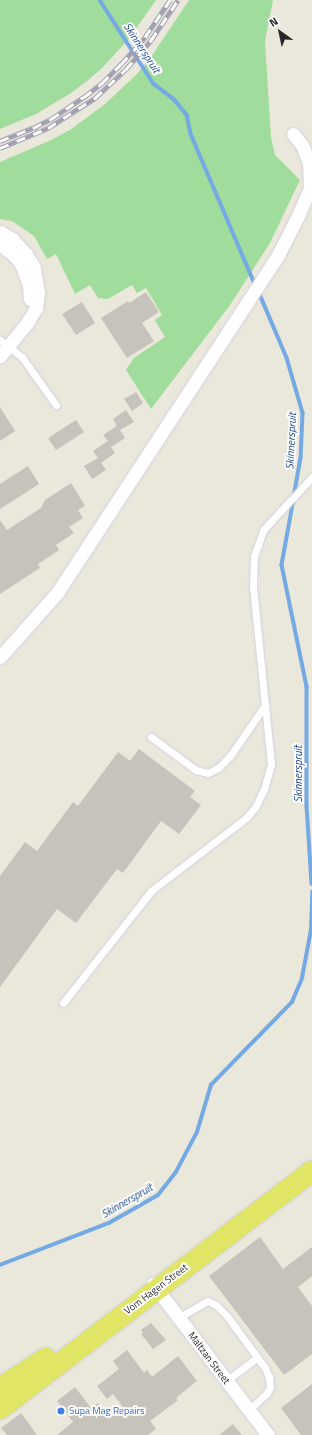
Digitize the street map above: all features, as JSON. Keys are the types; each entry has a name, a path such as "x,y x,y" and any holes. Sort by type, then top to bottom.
{"main road":[{"name":"Vom Hagen Street","path":"0,1408 312,1156"},
{"name":"Vom Hagen Street","path":"0,1386 154,1285 312,1170"}],"street":[{"path":"0,657 57,593 278,255 298,216 310,188 311,181 307,158 302,144 293,134"},
{"path":"0,232 21,247 34,268 37,278 38,292 36,308 27,322 3,348"},
{"path":"0,244 16,257 27,275 30,305 27,322"},
{"name":"Maltzan Street","path":"154,1285 268,1435"}],"lane":[{"path":"3,348 22,357 56,405"},
{"path":"63,1003 151,891 247,817 256,806 264,789 271,764 253,586 254,556 264,529 310,479"},
{"path":"152,737 196,770 208,774 218,768 230,756 265,705"},
{"path":"178,1318 208,1301 216,1305 257,1358 269,1377 270,1387 267,1393 249,1410"},
{"path":"226,1380 257,1358"}],"green space":[{"path":"0,0 156,0 128,40 102,68 87,81 71,93 36,114 0,129"},
{"path":"189,0 273,0 265,41 271,137 275,155 300,180 270,243 230,305 151,409 126,370 134,358 165,337 155,320 162,315 146,288 137,293 132,285 108,299 98,298 90,285 75,294 56,254 47,259 34,236 12,221 0,219 0,162 49,141 70,130 105,104 137,74 151,57"}],"building":[{"path":"146,292 159,312 142,323 154,341 127,358 101,318 128,301 129,303"},
{"path":"82,302 95,323 76,335 62,314"},
{"path":"136,392 143,403 132,411 124,399"},
{"path":"0,407 15,431 0,441"},
{"path":"126,410 134,422 120,430 125,438 111,447 115,453 101,463 106,470 92,479 84,466 98,458 93,451 108,441 103,435 117,426 113,419"},
{"path":"76,420 84,432 56,450 48,438"},
{"path":"28,466 39,484 0,509 0,484"},
{"path":"71,483 85,506 78,510 83,518 69,527 74,533 56,545 59,550 38,564 40,568 0,594 0,520 7,530 41,508 45,500"},
{"path":"139,749 195,791 190,797 201,805 179,834 161,821 123,873 117,869 76,923 57,909 0,987 0,876 25,842 37,851 73,802 78,806 118,752 130,761"},
{"path":"260,1237 283,1269 312,1247 312,1276 298,1287 312,1306 312,1354 284,1375 209,1276"},
{"path":"151,1323 166,1340 153,1349 141,1334 143,1333 141,1330"},
{"path":"127,1350 144,1373 147,1370 152,1377 178,1356 197,1381 176,1398 178,1400 150,1421 156,1429 148,1435 57,1435 73,1422 57,1401 75,1387 91,1408 98,1403 109,1418 123,1407 113,1394 107,1399 97,1386 119,1369 113,1361"},
{"path":"312,1384 312,1435 301,1435 281,1408"},
{"path":"21,1413 37,1435 7,1435 1,1428"},
{"path":"233,1424 242,1435 219,1435"}],"waterway":[{"name":"Skinnerspruit","path":"100,0 154,84 174,99 187,115 191,134 255,284"},
{"name":"Skinnerspruit","path":"259,292 287,358 303,413 301,458 295,493"},
{"name":"Skinnerspruit","path":"294,499 282,565 307,687 307,806 312,884"},
{"name":"Skinnerspruit","path":"0,1265 109,1223 158,1195 176,1172 197,1132 211,1085 292,1002 302,978 311,930 312,892"}],"railway":[{"path":"0,141 51,119 102,83 145,37 170,0"},
{"path":"0,148 48,128 95,98 126,69 151,40 178,0"}],"place":[{"name":"Supa Mag Repairs","path":"61,1411"}]}
